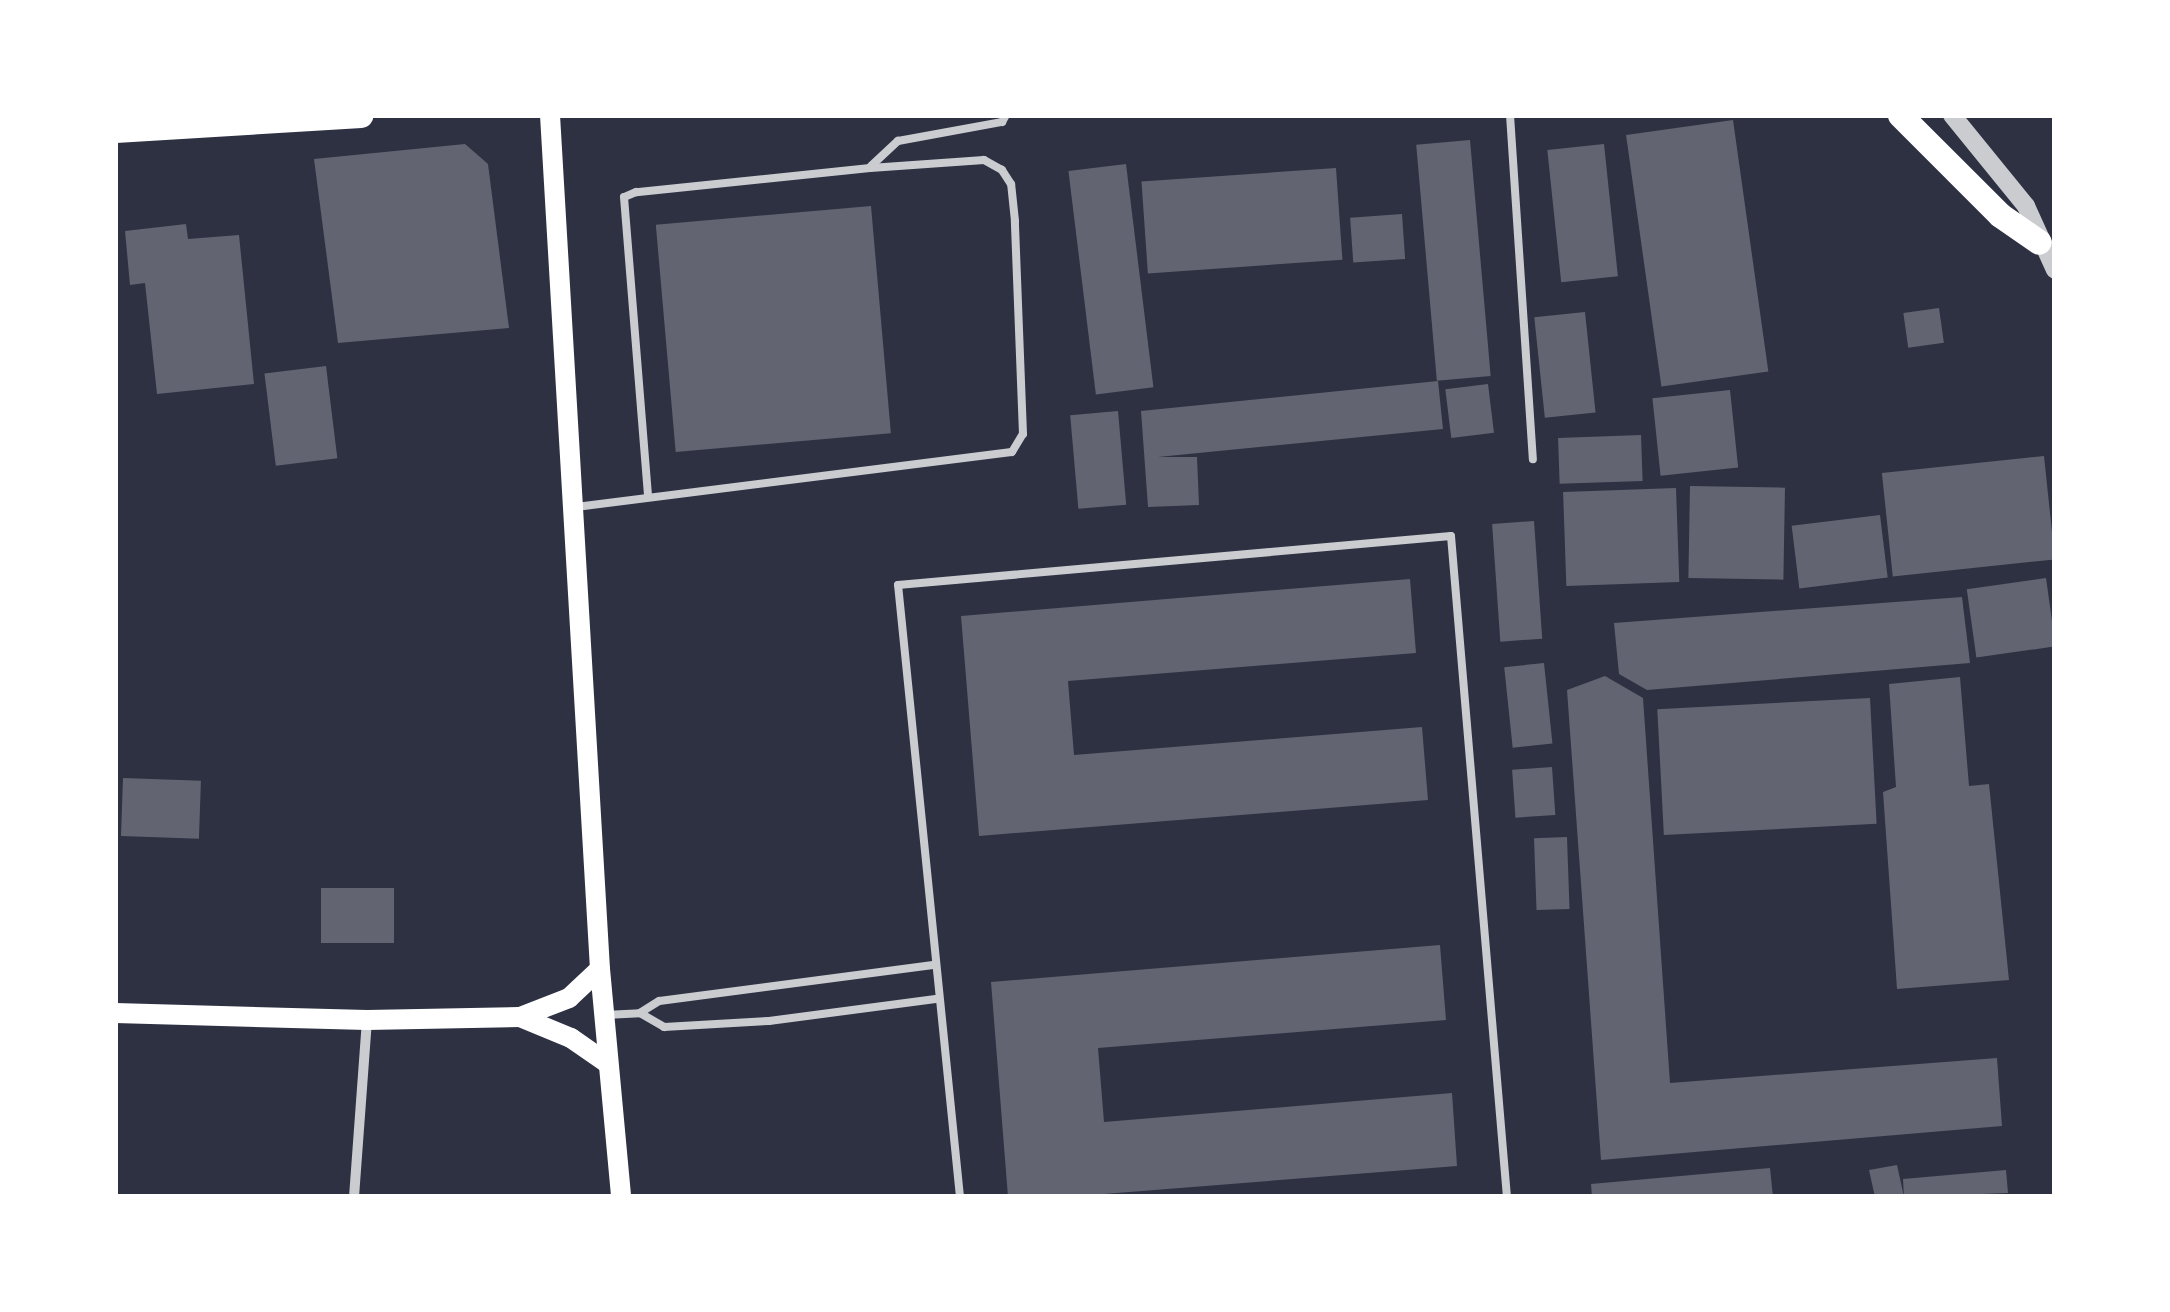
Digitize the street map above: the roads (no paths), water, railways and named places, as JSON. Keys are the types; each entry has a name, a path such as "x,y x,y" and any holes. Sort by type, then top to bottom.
{"main road":[{"path":"132,125 360,115"},
{"path":"550,115 600,976 621,1197"},
{"path":"1900,115 2000,216 2039,242"},
{"path":"115,1012 367,1020 520,1017 569,998 600,976"},
{"path":"520,1017 571,1038 607,1063"}],"street":[{"path":"1952,115 2026,206 2039,242 2055,270"},
{"path":"354,1197 367,1020"}],"lane":[{"path":"870,168 898,140 1002,122 1006,115"},
{"path":"1510,115 1532,459"},
{"path":"573,508 1012,452 1023,434 1011,184 1002,170 984,160 870,168 636,192 624,197 648,496"},
{"path":"960,1197 936,999 898,585 1451,536 1507,1197"},
{"path":"603,1015 640,1013 659,1001 933,965"},
{"path":"640,1013 664,1028 769,1021 936,999"}]}
